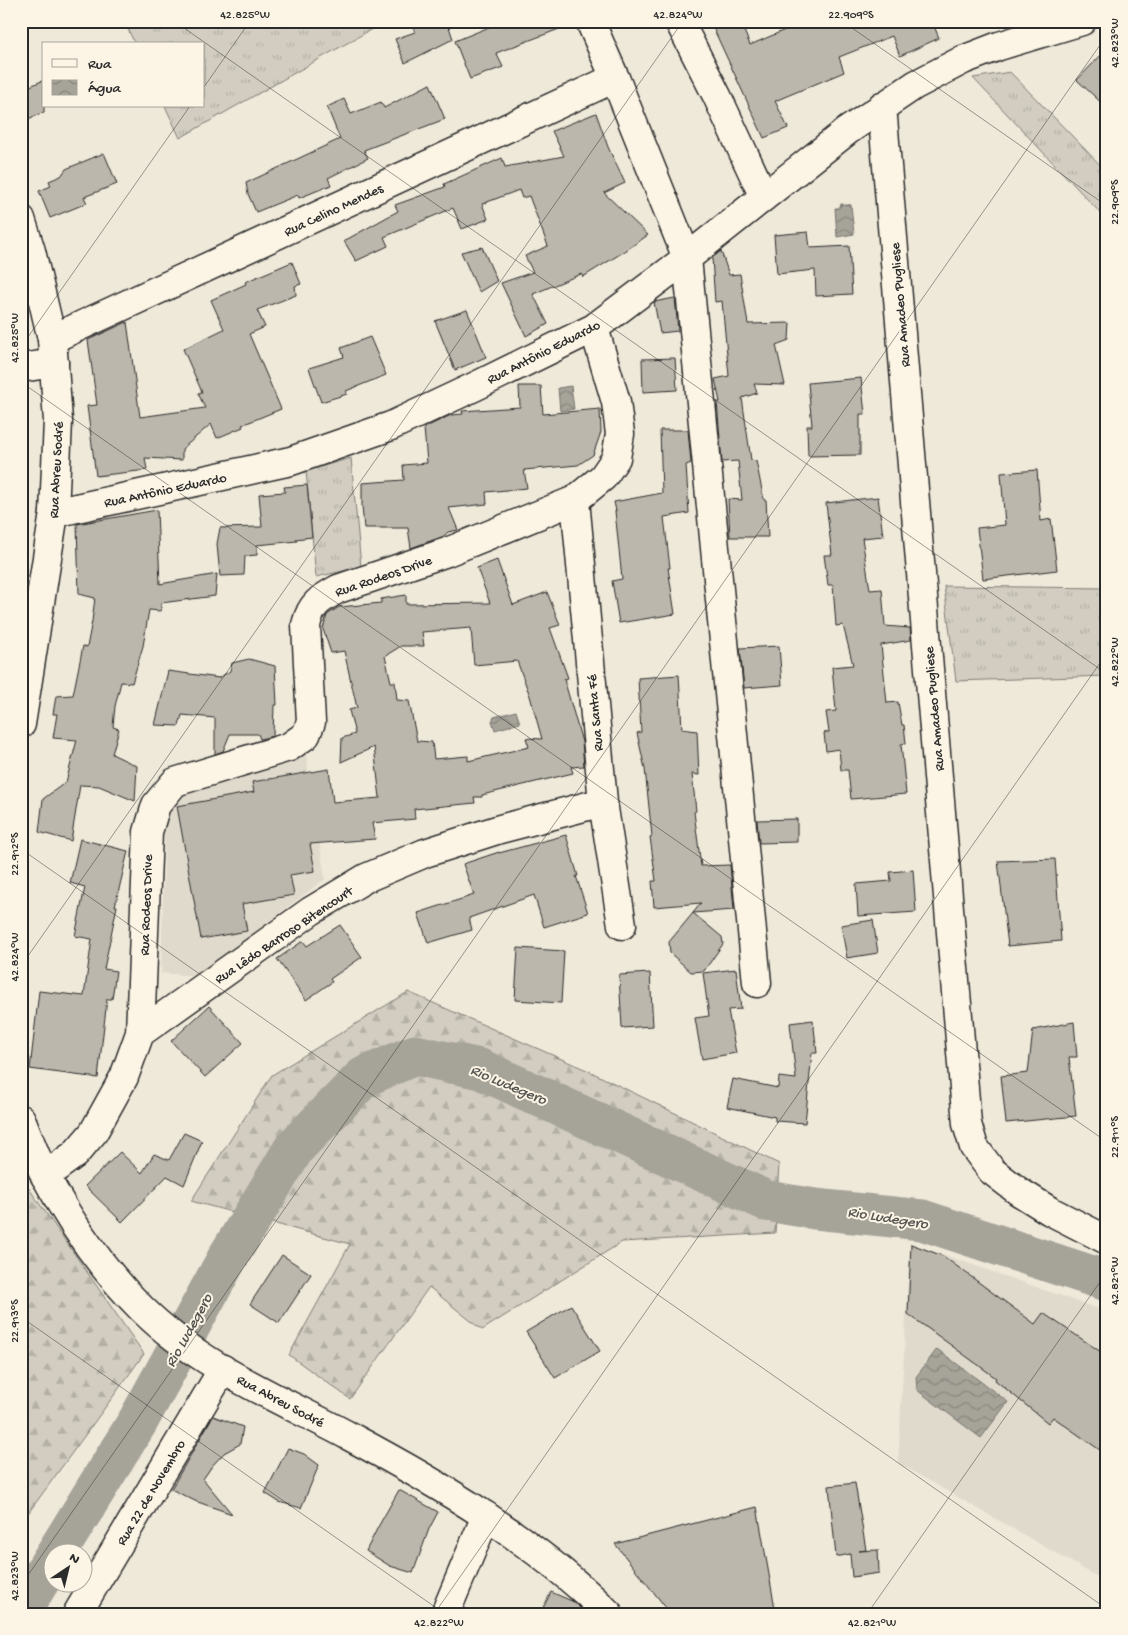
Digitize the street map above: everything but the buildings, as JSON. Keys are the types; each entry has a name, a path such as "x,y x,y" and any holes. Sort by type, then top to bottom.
{"street":[{"path":"590,21 615,78 687,258 757,983"},
{"path":"679,21 717,96 764,197"},
{"name":"Rua Antônio Eduardo","path":"54,513 291,461 391,426 594,328 687,258 847,131 882,106 915,86 963,60 999,46 1082,21"},
{"name":"Rua Celino Mendes","path":"21,368 615,78"},
{"name":"Rua Amadeo Pugliese","path":"882,106 967,1124 974,1147 992,1171 1018,1191 1050,1211 1107,1240"},
{"name":"Rua Abreu Sodré","path":"21,218 31,251 53,351 58,421 54,513 21,724"},
{"name":"Rua Rodeos Drive","path":"140,1033 148,832 156,805 175,782 289,747 306,735 311,722 306,625 309,612 322,598 338,589 447,552 575,500 603,477 616,458 620,434 616,402 594,328"},
{"name":"Rua Santa Fé","path":"575,500 602,802 622,924"},
{"name":"Rua Lêdo Barroso Bitencourt","path":"140,1033 311,911 366,878 425,853 500,829 602,802"},
{"path":"46,1176 75,1154 93,1133 124,1077 140,1033"},
{"name":"Rua Abreu Sodré","path":"21,1119 46,1176 71,1220 103,1265 141,1308 175,1338 223,1369 281,1402 348,1435 486,1516 548,1560 610,1614"},
{"name":"Rua 22 de Novembro","path":"77,1614 223,1369"},
{"path":"445,1614 486,1516"}],"shaded area":[{"path":"306,755 325,879 196,976 161,973 165,817 179,796 251,769"},
{"path":"910,1243 1107,1312 1107,1568 1103,1580 898,1463"}],"green space":[{"path":"124,21 386,21 180,138 166,108 205,108 205,42 134,42"},
{"path":"1010,72 1107,172 1107,220 973,78"},
{"path":"351,458 361,567 316,577 306,471"},
{"path":"944,586 1107,588 1107,676 956,681"},
{"path":"408,992 589,1071 779,1164 775,1233 622,1242 482,1330 429,1287 350,1399 289,1355 350,1244 191,1201 272,1075"},
{"path":"21,1177 144,1354 21,1523"}],"water":[{"path":"841,204 851,205 854,234 837,237 835,208 839,208"},
{"path":"571,386 574,409 560,411 558,388"},
{"path":"516,711 520,723 495,730 492,721 494,717"},
{"path":"937,1349 1008,1402 981,1438 917,1390 916,1377"}],"waterway":[{"name":"Rio Ludegero","path":"63,1542 138,1421 228,1257 295,1147 364,1077 415,1055 480,1069 767,1201 815,1209 922,1220 1107,1281"},
{"name":"Rio Ludegero","path":"21,1611 42,1576"}]}
